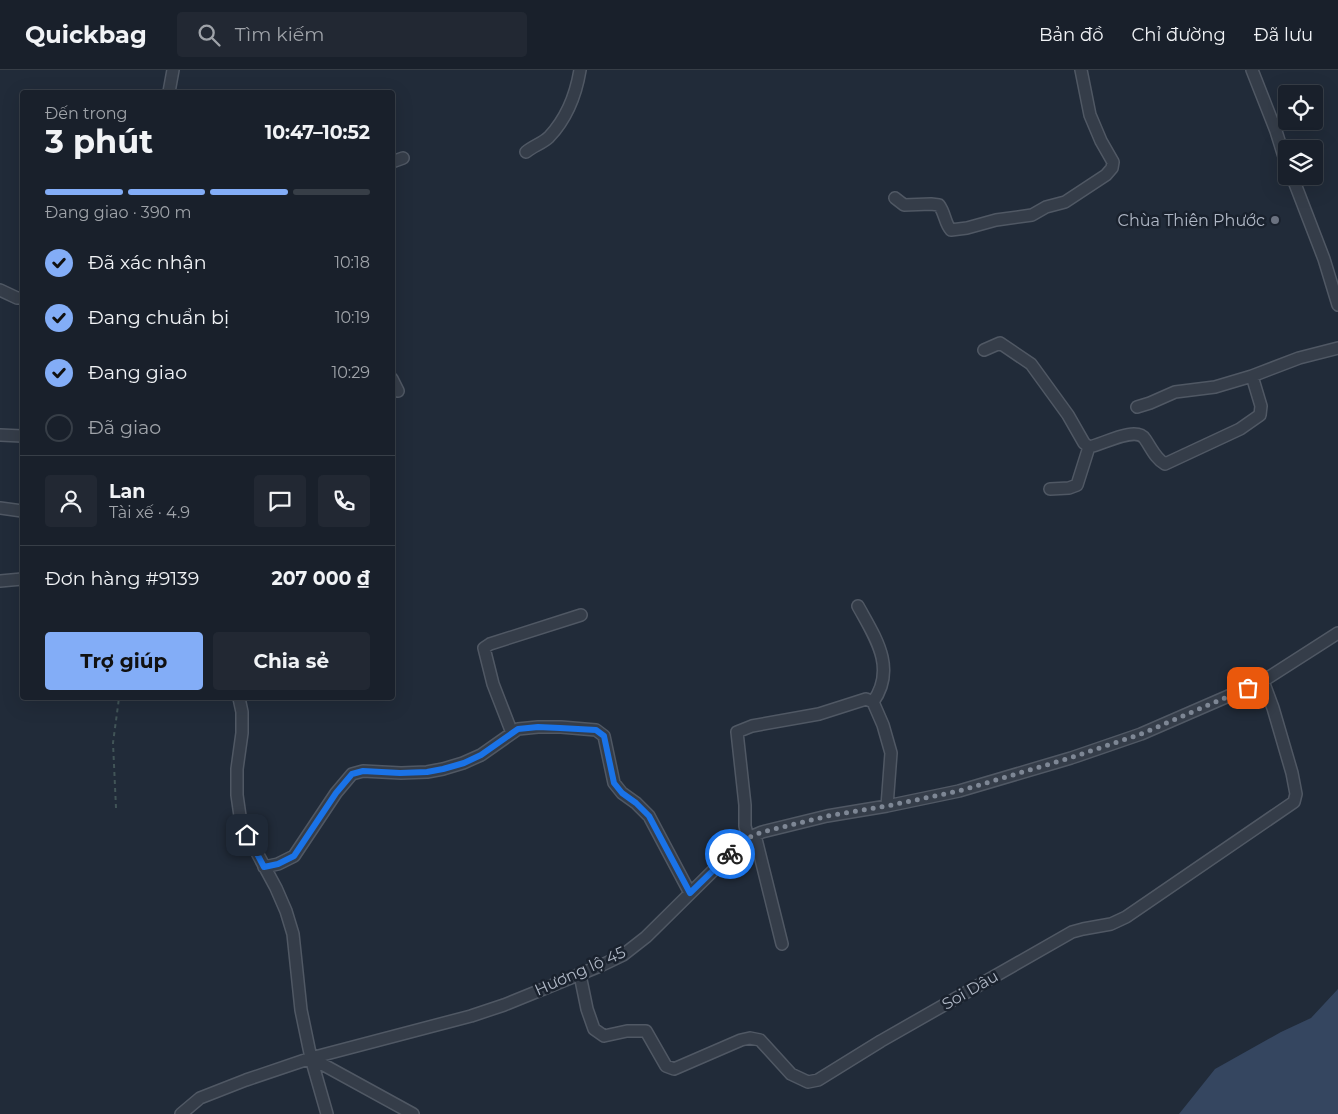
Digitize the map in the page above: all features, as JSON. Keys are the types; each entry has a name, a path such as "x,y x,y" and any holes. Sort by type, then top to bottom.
{"street":[{"path":"169,90 173,70"},
{"path":"526,152 548,138 565,116 578,88 580,70"},
{"path":"895,198 904,205 939,205 943,210 948,228 951,230 996,220 1032,215 1046,207 1065,202 1097,182 1112,168 1114,162 1101,141 1090,115 1081,70"},
{"path":"1252,70 1279,140"},
{"path":"1295,185 1324,259 1338,305"},
{"path":"0,290 20,298"},
{"path":"984,350 1000,343 1031,364 1068,415 1084,443 1089,447 1099,446 1125,435 1136,434 1143,436 1154,455 1165,464 1240,429 1260,415 1261,406 1252,376"},
{"path":"1137,407 1174,392 1215,387 1252,376 1299,358 1338,348"},
{"path":"395,385 398,391"},
{"path":"0,435 20,436"},
{"path":"1050,489 1069,488 1078,485 1089,447"},
{"path":"0,508 20,511"},
{"path":"0,581 20,579"},
{"path":"858,606 878,642 882,654 883,674 878,694 872,702"},
{"path":"512,733 493,684 484,648 490,644 581,615"},
{"name":"Hương lộ 45","path":"181,1114 200,1098 246,1080 311,1058 471,1016 580,975 608,962 629,950 651,932 751,836 828,816 959,791 1070,758 1141,734 1263,681 1338,633"},
{"name":"Soi Dâu","path":"580,975 594,1029 604,1036 627,1031 646,1031 666,1066 674,1069 741,1040 750,1038 760,1040 791,1074 808,1082 818,1080 1072,932 1111,924 1126,917 1294,802 1296,794 1292,773 1263,681"},
{"path":"240,700 242,733 237,769 238,804 241,823 276,888 293,934 301,1010 311,1058 327,1114"},
{"path":"782,944 751,836 745,826 745,805 737,732 752,726 819,714 866,700 872,702 883,725 891,753 887,806"},
{"path":"264,867 278,864 294,856 331,801 352,774 363,771 400,773 427,772 443,769 464,763 481,755 518,729 553,727 596,730 604,736 614,783 622,793 649,816 690,893"},
{"path":"311,1058 413,1114"}],"path":[{"path":"116,808 113,743 119,700"}],"water":[{"path":"1338,989 1338,1114 1179,1114 1215,1069 1281,1032 1311,1018"}],"way so far":[{"path":"730,854 748,838 762,832 828,816 959,791 1070,758 1141,734 1248,688"}],"place":[{"name":"Chùa Thiên Phước","path":"1275,220"}],"route":[{"path":"247,835 264,867 278,864 294,856 336,793 352,774 363,771 400,773 427,772 443,769 464,763 481,755 518,729 538,727 596,730 604,736 614,783 622,793 649,816 690,893 730,854"}]}
